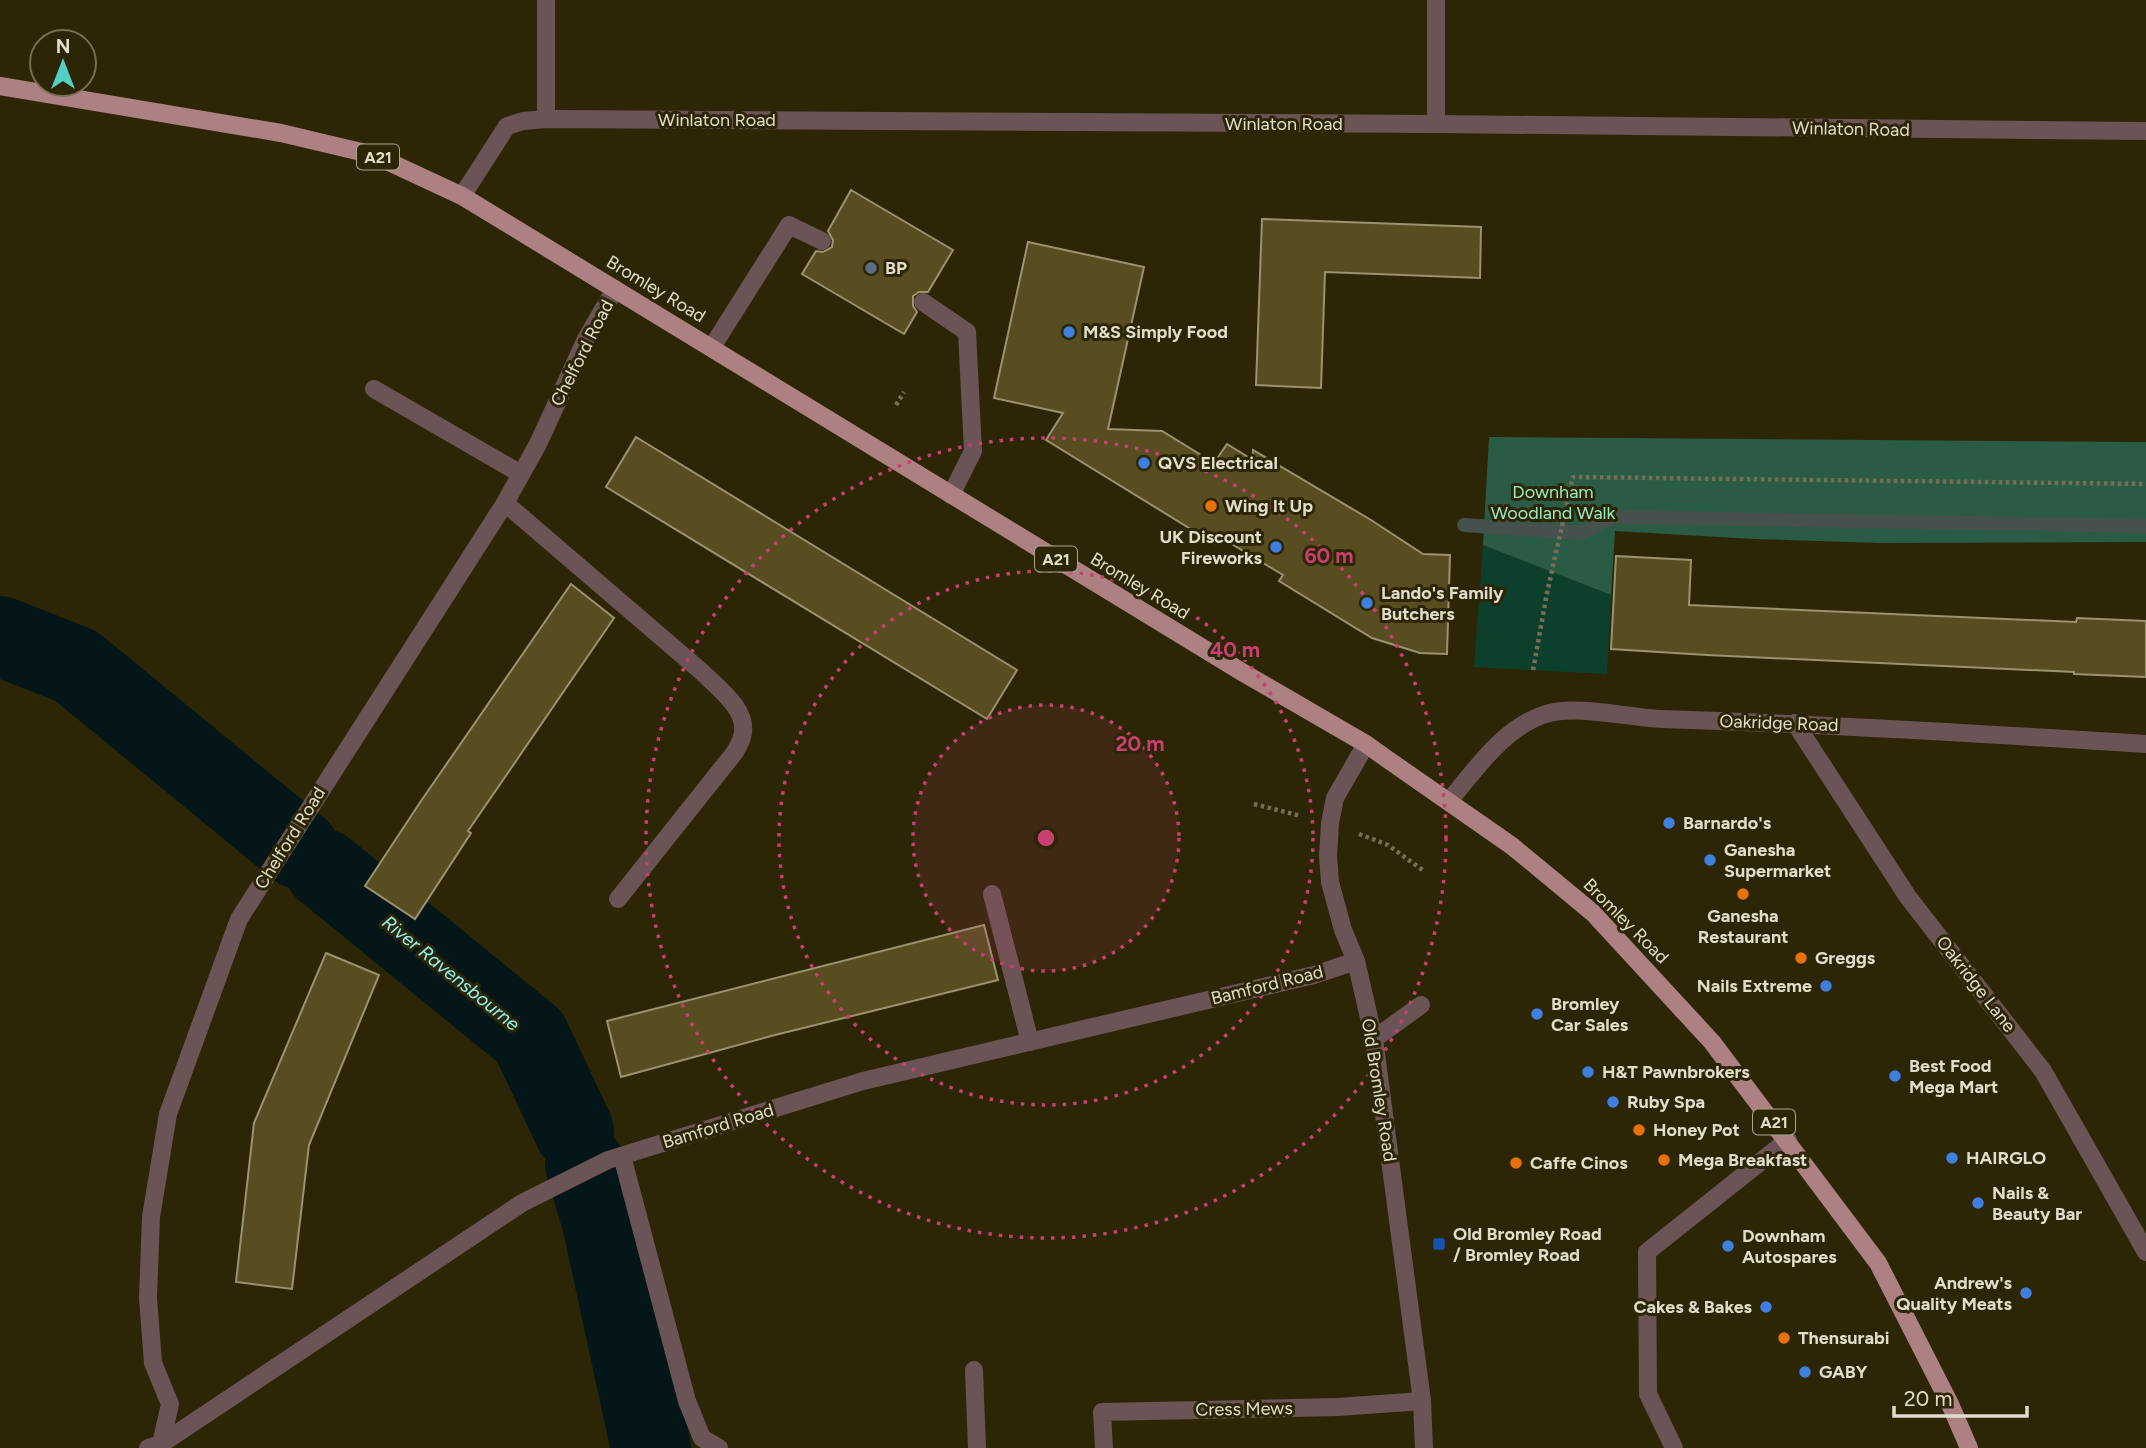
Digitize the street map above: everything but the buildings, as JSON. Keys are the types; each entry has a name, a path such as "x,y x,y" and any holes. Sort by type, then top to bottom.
{"main road":[{"name":"Bromley Road","path":"0,86 281,133 374,155 462,196 1231,665 1366,744 1512,846 1593,913 1712,1042 1878,1263 1950,1404 1969,1448"}],"street":[{"path":"546,0 546,119"},
{"path":"1436,0 1436,124"},
{"name":"Winlaton Road","path":"462,196 507,126 546,119 2146,131"},
{"path":"712,347 789,225 822,241"},
{"name":"Chelford Road","path":"157,1446 170,1404 153,1363 148,1298 151,1217 168,1114 239,919 505,503 538,444 586,339 615,289"},
{"path":"923,302 967,332 973,452 951,495"},
{"path":"374,389 521,474"},
{"path":"505,503 702,672 732,701 743,719 743,735 735,752 618,899"},
{"name":"Oakridge Road","path":"1449,802 1505,738 1528,721 1549,712 1578,711 1656,718 1795,723 2146,744"},
{"name":"Oakridge Lane","path":"1795,723 1908,897 2043,1071 2146,1252"},
{"name":"Old Bromley Road","path":"1366,744 1335,798 1328,856 1330,882 1343,930 1356,961 1374,1039 1422,1401 1424,1448"},
{"path":"992,894 1030,1042"},
{"name":"Bamford Road","path":"157,1446 522,1203 615,1158 863,1081 1314,975 1356,961"},
{"path":"1374,1039 1421,1005"},
{"path":"1674,1448 1648,1394 1647,1251 1788,1140"},
{"path":"615,1158 687,1401 702,1438 719,1448"},
{"path":"974,1370 977,1448"},
{"name":"Cress Mews","path":"1104,1448 1102,1412 1338,1407 1422,1401"}],"path":[{"path":"896,405 904,392"},
{"path":"1533,670 1573,477 2146,484"}],"green space":[{"name":"Downham Woodland Walk","path":"1489,437 2146,442 2146,542 1879,543 1615,531 1611,595 1483,545"},
{"path":"1483,545 1611,595 1607,674 1474,667"}],"waterway":[{"path":"1464,525 1581,533 1613,517 2146,526"},
{"name":"River Ravensbourne","path":"0,636 76,666 299,849"},
{"name":"River Ravensbourne","path":"324,869 530,1037 574,1131"},
{"name":"River Ravensbourne","path":"585,1165 602,1222 651,1448"}],"place":[{"name":"BP","path":"871,268"},
{"name":"M&S Simply Food","path":"1069,332"},
{"name":"QVS Electrical","path":"1144,463"},
{"name":"Wing It Up","path":"1211,506"},
{"name":"UK Discount Fireworks","path":"1276,547"},
{"name":"Lando's Family Butchers","path":"1367,603"},
{"name":"Barnardo's","path":"1669,823"},
{"name":"Ganesha Supermarket","path":"1710,860"},
{"name":"Ganesha Restaurant","path":"1743,894"},
{"name":"Greggs","path":"1801,958"},
{"name":"Nails Extreme","path":"1826,986"},
{"name":"Bromley Car Sales","path":"1537,1014"},
{"name":"H&T Pawnbrokers","path":"1588,1072"},
{"name":"Best Food Mega Mart","path":"1895,1076"},
{"name":"Ruby Spa","path":"1613,1102"},
{"name":"Honey Pot","path":"1639,1130"},
{"name":"HAIRGLO","path":"1952,1158"},
{"name":"Mega Breakfast","path":"1664,1160"},
{"name":"Caffe Cinos","path":"1516,1163"},
{"name":"Nails & Beauty Bar","path":"1978,1203"},
{"name":"Old Bromley Road / Bromley Road","path":"1439,1244"},
{"name":"Downham Autospares","path":"1728,1246"},
{"name":"Andrew's Quality Meats","path":"2026,1293"},
{"name":"Cakes & Bakes","path":"1766,1307"},
{"name":"Thensurabi","path":"1784,1338"},
{"name":"GABY","path":"1805,1372"}]}
